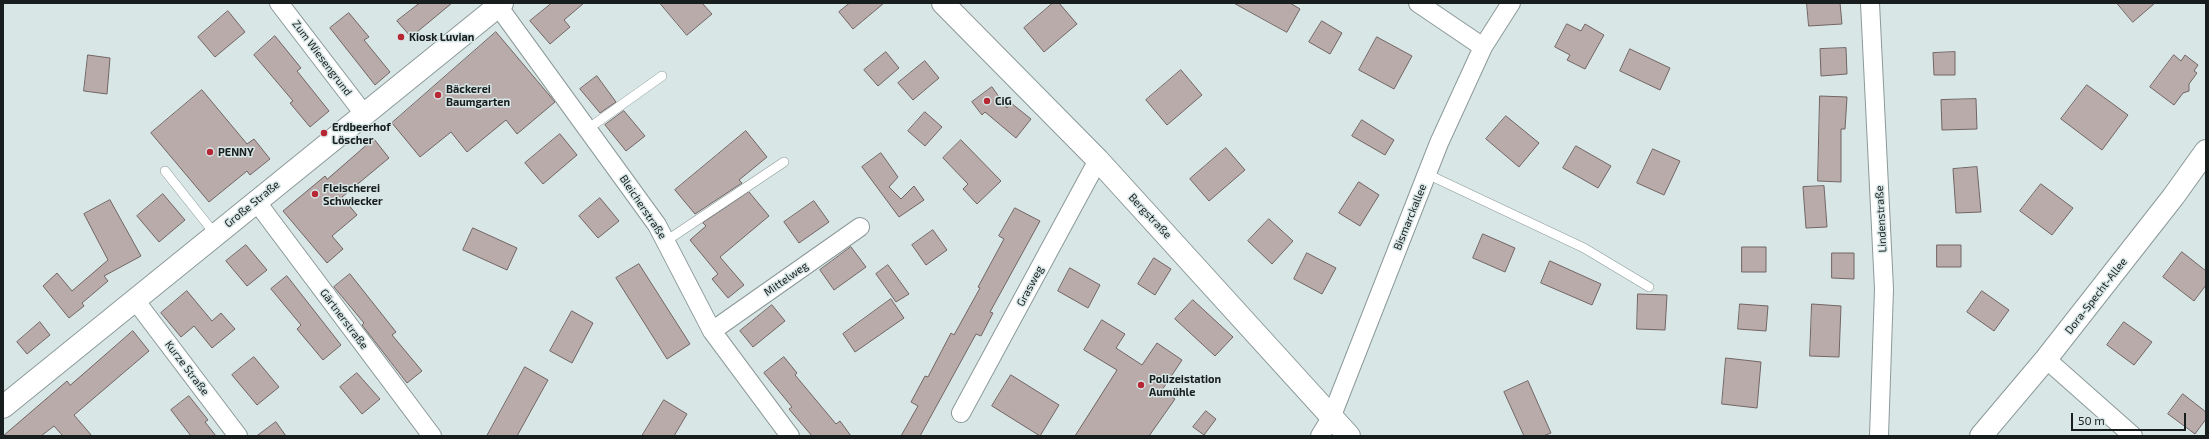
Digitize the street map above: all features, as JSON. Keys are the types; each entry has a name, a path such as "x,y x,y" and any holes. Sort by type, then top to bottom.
{"street":[{"name":"Zum Wiesengrund","path":"280,3 364,114"},
{"name":"Bergstraße","path":"943,3 1098,160 1257,333 1348,436"},
{"path":"1418,3 1483,47"},
{"name":"Bismarckallee","path":"1320,436 1331,418 1427,174 1483,47 1511,3"},
{"name":"Lindenstraße","path":"1870,3 1884,289 1879,436"},
{"name":"Große Straße","path":"3,407 500,5"},
{"name":"Bleicherstraße","path":"500,5 657,225 712,331 790,436"},
{"name":"Dora-Specht-Allee","path":"1981,436 2046,359 2173,197 2206,151"},
{"name":"Grasweg","path":"961,413 1098,160"},
{"name":"Gärtnerstraße","path":"256,201 432,436"},
{"name":"Mittelweg","path":"712,331 860,227"},
{"name":"Kurze Straße","path":"135,300 238,436"},
{"path":"2046,359 2133,436"}],"lane":[{"path":"589,128 662,76"},
{"path":"666,241 784,162"},
{"path":"165,171 215,234"},
{"path":"1427,174 1584,248 1649,287"}],"building":[{"path":"420,3 452,3 411,37 397,21"},
{"path":"552,3 584,3 564,20 570,27 550,44 530,21"},
{"path":"660,3 702,3 712,14 687,35"},
{"path":"850,3 884,3 853,29 839,12"},
{"path":"1053,3 1059,3 1077,24 1044,52 1024,28"},
{"path":"1234,3 1290,3 1300,9 1287,32"},
{"path":"1807,3 1840,3 1842,24 1809,26"},
{"path":"2117,3 2155,3 2133,22"},
{"path":"228,11 245,32 215,57 198,37"},
{"path":"349,13 369,37 364,40 390,72 375,85 330,28"},
{"path":"1322,21 1342,33 1330,54 1309,42"},
{"path":"1567,24 1581,31 1585,24 1604,35 1585,69 1567,60 1570,55 1555,47"},
{"path":"496,32 555,102 517,134 506,120 467,152 451,132 420,157 392,123"},
{"path":"275,36 301,68 297,71 329,111 310,127 290,103 293,101 254,55"},
{"path":"1377,37 1412,56 1394,89 1359,70"},
{"path":"1846,48 1847,74 1821,76 1820,49"},
{"path":"1630,49 1670,68 1660,90 1620,71"},
{"path":"886,52 899,68 878,86 864,70"},
{"path":"1955,52 1955,75 1934,75 1933,53"},
{"path":"88,55 110,58 107,94 84,91"},
{"path":"2174,55 2181,61 2185,55 2198,65 2194,71 2197,73 2189,84 2189,91 2183,93 2174,105 2150,87"},
{"path":"925,61 939,78 913,100 898,83"},
{"path":"1181,70 1202,95 1167,125 1146,100"},
{"path":"597,76 616,102 600,113 580,89"},
{"path":"2087,85 2128,115 2102,150 2061,119"},
{"path":"992,87 1007,108 1011,103 1031,119 1016,138 985,112 982,115 972,102"},
{"name":"PENNY","path":"202,90 247,144 254,139 270,159 250,175 247,171 209,202 151,133"},
{"path":"1820,96 1847,97 1845,129 1841,129 1841,182 1818,181"},
{"path":"1976,99 1977,129 1942,130 1941,100"},
{"path":"624,111 645,136 626,151 605,125"},
{"path":"925,112 942,127 925,146 908,131"},
{"path":"1506,116 1539,143 1519,167 1486,139"},
{"path":"1362,120 1394,140 1385,155 1352,136"},
{"path":"746,131 767,157 739,180 742,183 695,214 675,190"},
{"path":"560,134 577,155 543,184 525,163"},
{"path":"374,139 389,158 342,197 357,215 332,236 343,249 327,263 283,211 325,176 327,179"},
{"path":"961,140 1001,181 977,204 963,189 968,184 943,158"},
{"path":"1576,146 1611,166 1598,188 1563,168"},
{"path":"1226,148 1245,170 1209,201 1190,179"},
{"path":"1653,149 1680,161 1664,195 1637,183"},
{"path":"881,153 898,177 889,187 901,199 914,186 924,200 899,217 862,167"},
{"path":"1977,167 1981,212 1956,213 1953,169"},
{"path":"1359,182 1379,195 1360,226 1339,213"},
{"path":"2041,184 2073,208 2052,235 2020,211"},
{"path":"1824,186 1827,227 1806,228 1803,187"},
{"path":"749,192 769,216 720,257 744,285 728,298 712,279 718,274 690,240 706,226 703,223"},
{"path":"163,194 185,220 159,242 137,216"},
{"path":"600,198 619,221 598,238 579,216"},
{"path":"110,200 141,256 104,276 108,281 82,303 84,306 69,318 43,286 57,273 72,291 108,260 84,214"},
{"path":"814,201 829,222 799,243 784,222"},
{"path":"1015,208 1040,221 990,312 993,313 981,336 976,334 920,436 901,436 918,406 911,402 925,376 928,377 951,333 954,335 980,288 978,287 1004,239 999,236"},
{"path":"1269,219 1293,241 1272,264 1248,241"},
{"path":"473,228 517,248 507,270 463,250"},
{"path":"933,230 947,250 926,265 912,245"},
{"path":"1483,234 1515,248 1505,272 1473,258"},
{"path":"246,245 267,270 247,286 226,261"},
{"path":"1937,245 1961,245 1961,267 1937,267"},
{"path":"851,247 866,267 834,290 820,270"},
{"path":"1742,247 1766,247 1766,272 1742,272"},
{"path":"2182,252 2206,271 2206,285 2194,301 2163,277"},
{"path":"1307,253 1336,268 1322,294 1294,279"},
{"path":"1832,253 1854,253 1854,279 1832,278"},
{"path":"1154,258 1171,269 1155,295 1138,284"},
{"path":"1550,261 1601,284 1592,305 1541,283"},
{"path":"639,264 690,344 667,359 616,278"},
{"path":"888,265 909,294 896,302 876,274"},
{"path":"1070,268 1100,285 1088,308 1058,291"},
{"path":"350,274 396,332 392,335 422,371 407,383 362,325 364,323 334,287"},
{"path":"287,276 341,345 323,360 297,329 301,325 271,289"},
{"path":"187,291 212,321 221,313 235,329 212,348 194,326 181,337 161,313"},
{"path":"1982,291 2009,310 1994,331 1967,312"},
{"path":"1638,294 1667,295 1665,330 1637,329"},
{"path":"891,299 904,318 855,352 843,334"},
{"path":"1193,300 1233,337 1215,356 1175,319"},
{"path":"1740,304 1768,306 1766,331 1738,329"},
{"path":"1812,304 1841,306 1839,357 1810,356"},
{"path":"772,305 785,321 753,347 740,331"},
{"path":"572,311 593,323 572,363 550,351"},
{"path":"1102,320 1125,334 1116,348 1142,365 1157,343 1182,360 1162,390 1175,399 1149,436 1075,436 1117,370 1084,350"},
{"path":"40,322 50,335 27,354 17,342"},
{"path":"2124,322 2152,342 2134,365 2107,345"},
{"path":"133,331 149,351 74,415 92,436 63,436 54,426 41,436 3,436 67,381 70,385"},
{"path":"254,357 279,387 257,405 232,375"},
{"path":"784,357 797,373 795,375 836,424 840,421 851,436 812,436 789,409 792,407 764,373"},
{"path":"1726,358 1761,362 1757,408 1722,404"},
{"path":"525,367 548,380 517,436 487,436"},
{"path":"357,373 380,399 362,414 340,387"},
{"path":"1011,375 1059,405 1040,436 992,406"},
{"path":"1528,381 1551,433 1543,436 1524,436 1504,392"},
{"path":"2183,394 2206,412 2206,419 2195,434 2168,414"},
{"path":"189,396 208,420 205,422 216,436 191,436 171,410"},
{"path":"664,400 687,414 674,436 642,436"},
{"path":"1206,411 1216,419 1204,435 1193,427"},
{"path":"276,422 286,436 257,436"}],"place":[{"name":"Kiosk Luvian","path":"401,37"},
{"name":"Bäckerei Baumgarten","path":"438,95"},
{"name":"CiG","path":"987,101"},
{"name":"Erdbeerhof Löscher","path":"324,133"},
{"name":"PENNY","path":"210,152"},
{"name":"Fleischerei Schwiecker","path":"315,194"},
{"name":"Polizeistation Aumühle","path":"1141,385"}]}
